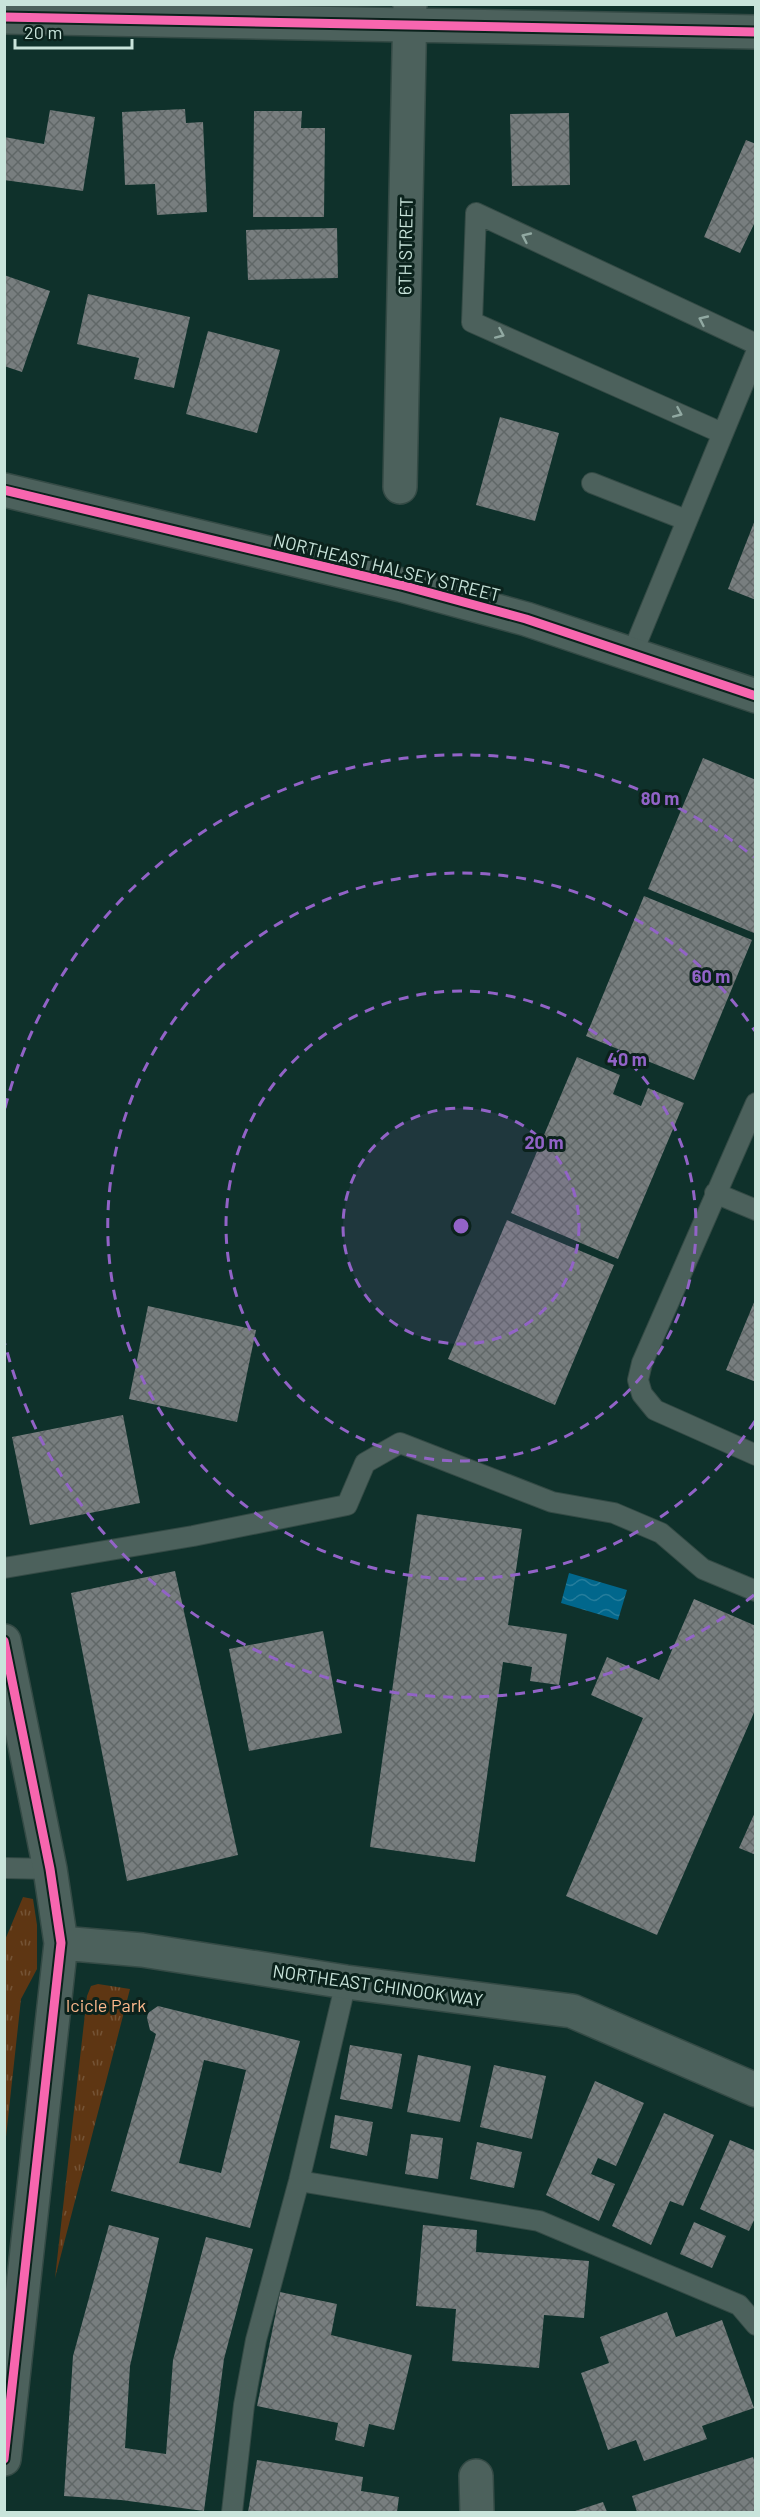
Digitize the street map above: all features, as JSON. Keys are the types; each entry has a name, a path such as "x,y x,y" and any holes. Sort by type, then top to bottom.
{"street":[{"path":"4,17 410,15 756,32"},
{"name":"6TH STREET","path":"400,487 410,15"},
{"name":"NORTHEAST HALSEY STREET","path":"4,490 400,585 526,619 658,661 756,696"},
{"path":"4,1641 50,1869 61,1943 4,2459"},
{"name":"NORTHEAST CHINOOK WAY","path":"61,1943 142,1950 346,1982 572,2012 756,2090"},
{"path":"476,2476 477,2512"}],"lane":[{"path":"722,433 472,322 476,213 756,345"},
{"path":"632,654 722,433 748,394 756,352"},
{"path":"592,483 686,520"},
{"path":"755,1107 715,1193 642,1363 638,1380 642,1394 655,1410 756,1455"},
{"path":"715,1193 756,1210"},
{"path":"4,1568 193,1536 347,1505 365,1463 400,1443 552,1502 614,1514 661,1533 703,1569 756,1591"},
{"path":"4,1868 50,1869"},
{"path":"232,2512 244,2405 256,2340 299,2181 346,1982"},
{"path":"299,2181 539,2221 739,2305 756,2325"}],"green space":[{"path":"23,1897 33,1899 37,1925 37,1969 21,1999 5,2146 5,1940"},
{"name":"Icicle Park","path":"98,1984 130,1989 55,2278 87,1996 91,1986"}],"water":[{"path":"569,1573 627,1590 618,1620 561,1603"}],"building":[{"path":"185,109 186,123 203,122 207,212 157,215 155,184 125,185 122,112"},
{"path":"50,110 95,117 83,191 4,180 4,137 44,144"},
{"path":"254,111 302,111 301,128 325,128 324,217 253,217"},
{"path":"569,113 570,185 512,186 510,114"},
{"path":"746,140 756,144 756,220 740,253 704,237"},
{"path":"337,228 338,278 248,280 246,230"},
{"path":"4,275 50,291 22,372 4,366"},
{"path":"88,294 190,317 174,388 134,379 139,358 77,344"},
{"path":"208,331 280,350 257,433 186,414"},
{"path":"500,417 559,433 535,521 476,505"},
{"path":"756,520 756,600 728,589"},
{"path":"703,758 756,780 754,933 648,889"},
{"path":"644,896 752,940 694,1080 586,1036"},
{"path":"577,1057 620,1075 613,1094 641,1106 648,1088 684,1103 618,1259 511,1213"},
{"path":"507,1220 614,1265 555,1405 448,1359"},
{"path":"756,1300 756,1382 726,1370"},
{"path":"148,1306 256,1330 237,1422 129,1399"},
{"path":"123,1415 140,1503 30,1525 12,1437"},
{"path":"417,1514 522,1529 508,1625 567,1634 559,1685 530,1681 532,1667 503,1662 475,1862 370,1847"},
{"path":"175,1571 238,1855 127,1881 71,1593"},
{"path":"694,1599 756,1626 756,1708 657,1935 566,1896 643,1718 591,1695 607,1657 659,1680"},
{"path":"323,1631 342,1733 249,1751 229,1649"},
{"path":"756,1810 756,1855 739,1848"},
{"path":"158,2006 300,2041 250,2228 111,2191 156,2034 150,2030 148,2013","holes":["204,2060 246,2070 221,2173 179,2163"]},
{"path":"350,2045 402,2054 392,2109 340,2099"},
{"path":"418,2055 471,2066 460,2122 407,2112"},
{"path":"494,2065 546,2076 532,2139 480,2127"},
{"path":"595,2081 644,2103 616,2166 598,2158 591,2174 615,2184 599,2221 546,2195"},
{"path":"664,2113 714,2135 683,2206 670,2201 651,2245 612,2226"},
{"path":"335,2115 373,2122 367,2156 330,2148"},
{"path":"411,2134 443,2138 438,2179 405,2174"},
{"path":"730,2140 756,2151 756,2216 749,2231 700,2209"},
{"path":"477,2142 522,2152 514,2188 470,2179"},
{"path":"694,2222 726,2236 712,2268 680,2254"},
{"path":"109,2225 159,2238 130,2366 125,2448 166,2454 173,2360 206,2237 253,2249 224,2359 204,2511 121,2500 64,2496 73,2356"},
{"path":"423,2225 477,2230 476,2252 589,2261 584,2318 544,2315 539,2368 452,2361 456,2309 416,2306"},
{"path":"280,2292 337,2304 331,2335 412,2355 394,2430 369,2424 364,2447 335,2440 338,2423 257,2406"},
{"path":"667,2312 676,2337 722,2320 754,2408 702,2426 707,2439 644,2461 636,2440 608,2450 581,2373 609,2363 600,2337"},
{"path":"753,2457 756,2466 756,2512 637,2512 632,2496"},
{"path":"257,2460 363,2477 361,2491 399,2497 397,2512 248,2512"},
{"path":"603,2502 607,2512 572,2512"}],"cycle path":[{"path":"4,17 756,32"},
{"path":"4,490 401,585 526,619 756,696"},
{"path":"4,1641 50,1869 61,1943 4,2459"}]}
